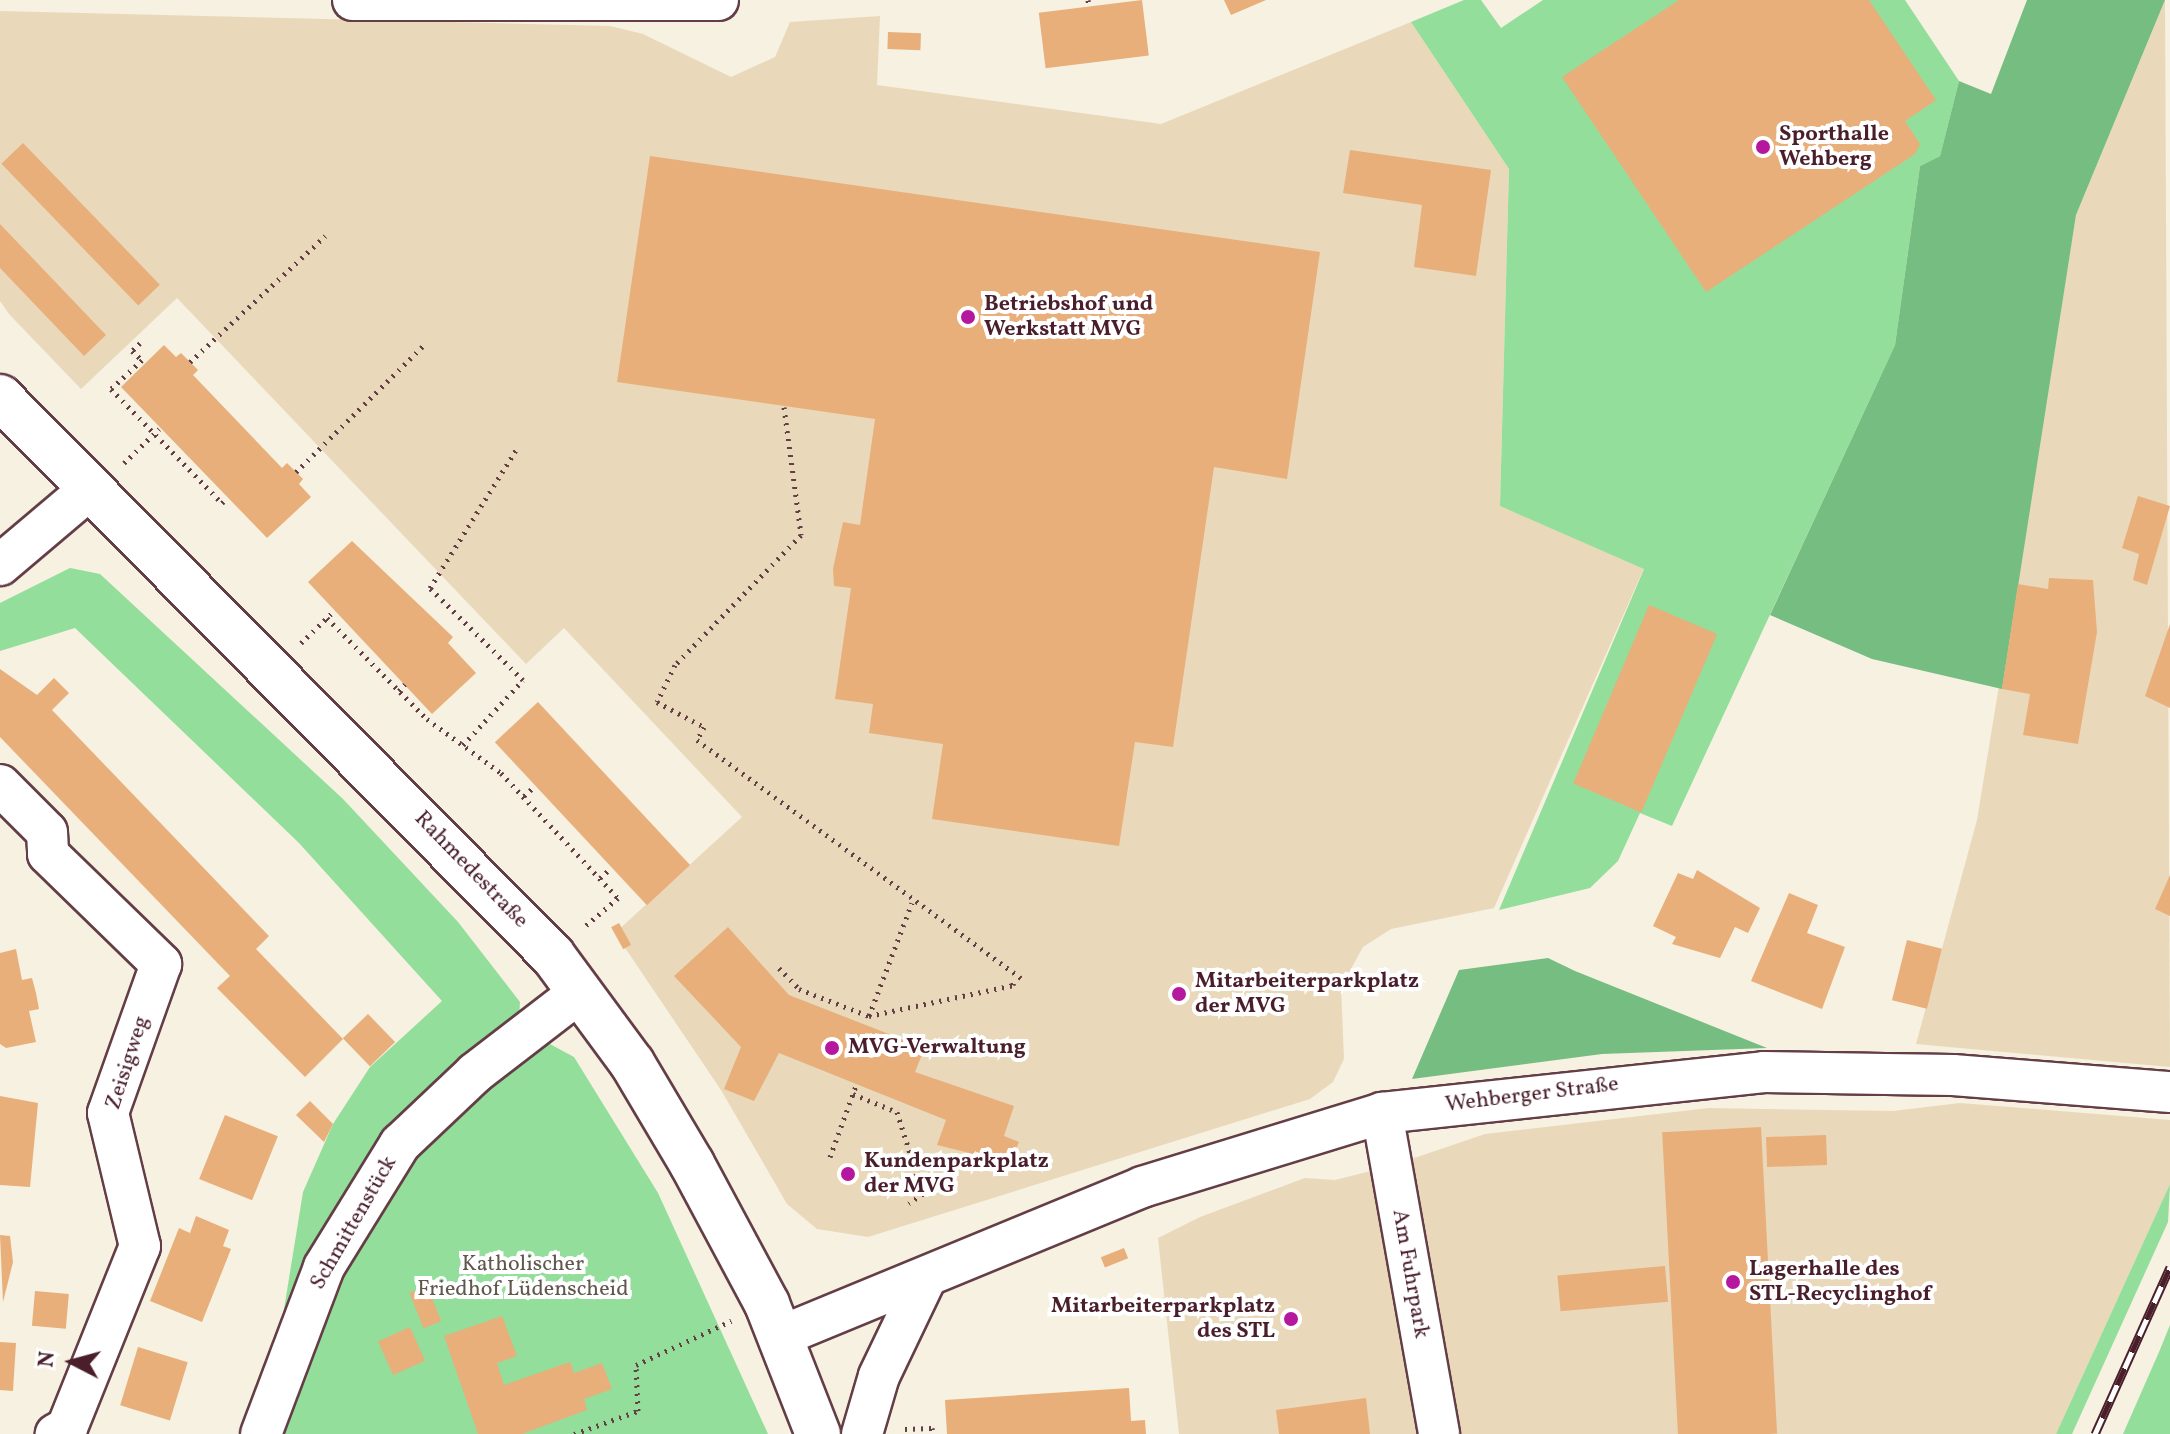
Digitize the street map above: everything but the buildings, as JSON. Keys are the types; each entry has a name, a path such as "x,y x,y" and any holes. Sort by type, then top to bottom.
{"main road":[{"name":"Rahmedestraße","path":"0,397 449,845 580,992 692,1164 781,1336 818,1434"}],"street":[{"path":"353,0 718,0"},
{"path":"0,565 91,488"},
{"name":"Zeisigweg","path":"0,785 47,832 48,854 161,964 108,1113 140,1246 67,1428 56,1434"},
{"name":"Schmittenstück","path":"261,1434 324,1267 400,1144 475,1073 580,992"},
{"name":"Wehberger Straße","path":"781,1336 924,1282 1142,1187 1382,1113 1764,1072 1953,1075 2170,1092"},
{"name":"Am Fuhrpark","path":"1382,1113 1439,1434"},
{"path":"862,1434 879,1376 924,1282"}],"path":[{"path":"190,362 325,236"},
{"path":"140,343 132,351 142,360 111,389 157,431 222,503 226,499"},
{"path":"296,472 424,345"},
{"path":"779,968 799,989 869,1016 1013,985 1018,978 912,903 697,740 704,727 657,702 675,665 801,535 784,407"},
{"path":"138,448 157,431"},
{"path":"463,745 523,680 430,588 517,448"},
{"path":"317,627 335,610"},
{"path":"327,618 399,691 524,796 618,898 602,911"},
{"path":"399,691 405,684"},
{"path":"524,796 535,786"},
{"path":"600,878 611,868"},
{"path":"869,1016 912,903"},
{"path":"830,1157 857,1083"},
{"path":"853,1094 897,1112 923,1194 909,1203"},
{"path":"574,1434 638,1411 636,1365 723,1325"},
{"path":"901,1429 932,1428 933,1434"}],"shaded area":[{"path":"2165,0 2170,1067 1916,1044 1977,820 2076,215"},
{"path":"0,11 610,26 643,34 731,77 775,57 790,22 880,16 877,85 1161,124 1411,22 1509,169 1500,506 1644,568 1494,908 1391,929 1363,947 1341,987 1344,1059 1333,1082 1310,1099 868,1237 817,1229 787,1204 721,1090 615,933 742,817 564,628 526,664 177,298 81,389 9,314 0,301"},
{"path":"1960,1103 2170,1120 2170,1184 2056,1434 1179,1434 1158,1238 1200,1217 1305,1178 1335,1180 1391,1166 1485,1134 1709,1108 1893,1111"}],"green space":[{"path":"1464,0 1481,0 1501,28 1543,0 1905,0 1959,81 1940,156 1920,166 1895,345 1672,826 1640,813 1618,861 1590,888 1499,910 1644,569 1500,506 1509,169 1411,22"},
{"path":"2027,0 2165,0 2076,215 2002,689 1872,659 1770,615 1895,345 1920,166 1940,156 1959,81 1991,94"},
{"path":"70,568 100,574 343,799 458,922 520,1002 519,1017 489,1043 279,1340 303,1192 333,1124 370,1067 442,1001 299,843 75,628 0,651 0,603"},
{"path":"1548,958 1767,1048 1602,1054 1412,1079 1459,970"},
{"name":"Katholischer Friedhof Lüdenscheid","path":"548,1043 574,1057 658,1193 768,1434 276,1434 338,1272 414,1154 446,1119"},
{"path":"2170,1184 2168,1222 2072,1434 2056,1434"},
{"path":"2170,1325 2170,1434 2123,1434 2159,1352"}],"railway":[{"path":"2095,1434 2170,1267"}],"place":[{"name":"Sporthalle Wehberg","path":"1763,147"},
{"name":"Betriebshof und Werkstatt MVG","path":"968,317"},
{"name":"Mitarbeiterparkplatz der MVG","path":"1179,994"},
{"name":"MVG-Verwaltung","path":"832,1048"},
{"name":"Kundenparkplatz der MVG","path":"848,1174"},
{"name":"Lagerhalle des STL-Recyclinghof","path":"1733,1282"},
{"name":"Mitarbeiterparkplatz des STL","path":"1291,1319"}]}
